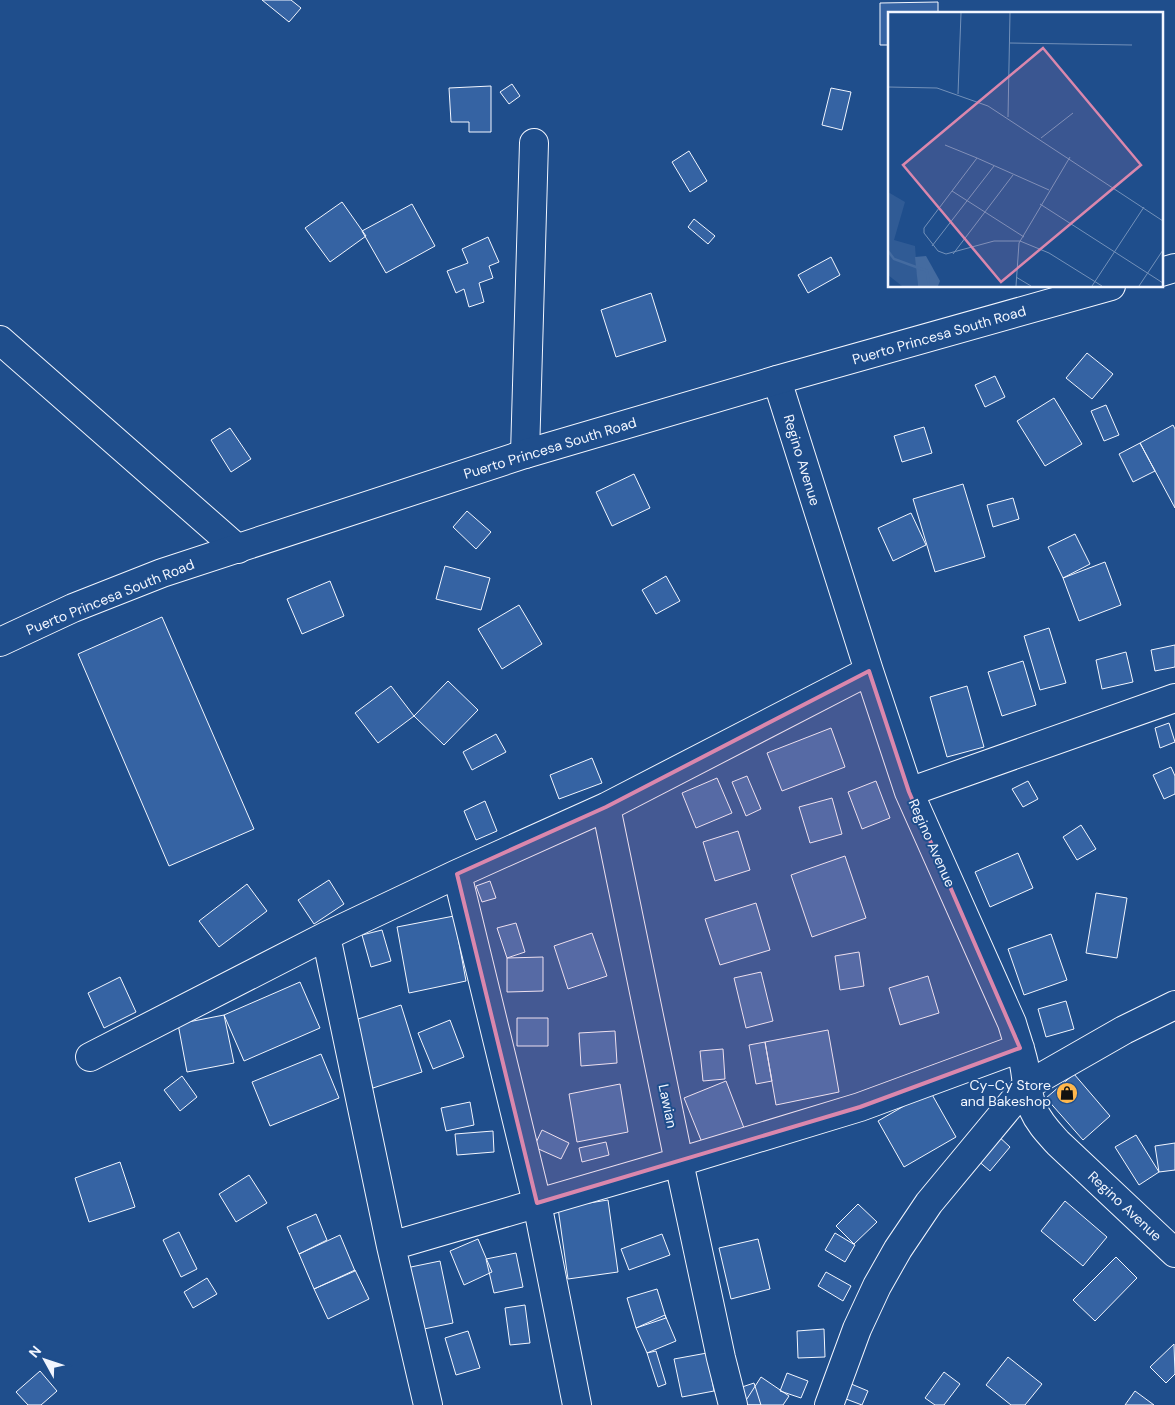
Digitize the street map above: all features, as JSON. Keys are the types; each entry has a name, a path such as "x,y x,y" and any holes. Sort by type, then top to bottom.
{"street":[{"path":"525,454 534,143"},
{"path":"1162,272 1175,268"},
{"name":"Puerto Princesa South Road","path":"0,642 73,608 162,573 525,454 777,380 1104,288"},
{"path":"0,340 238,549"},
{"name":"Regino Avenue","path":"777,380 909,792 1012,1023 1020,1048 1026,1086 1033,1110 1043,1127 1058,1143 1175,1253"},
{"path":"90,1057 326,936 606,807 869,671"},
{"path":"909,792 1175,698"},
{"name":"Lawian","path":"606,807 679,1162 721,1358 733,1405"},
{"path":"457,874 537,1203 577,1405"},
{"path":"326,936 391,1246 428,1405"},
{"path":"829,1405 857,1329 877,1286 898,1249 929,1203 1026,1086 1124,1030 1175,1006"},
{"path":"391,1246 860,1107 1020,1048"}],"highlighted area":[{"path":"869,671 909,792 1020,1048 860,1107 537,1203 457,874 606,807"}],"building":[{"path":"262,0 291,0 301,8 289,22"},
{"path":"938,2 938,12 888,12 888,45 880,45 880,3"},
{"path":"512,84 520,96 509,104 500,92"},
{"path":"491,86 491,132 469,132 469,122 451,122 449,88"},
{"path":"831,88 851,92 842,130 822,125"},
{"path":"689,151 707,181 690,192 672,162"},
{"path":"342,202 366,236 330,262 305,228"},
{"path":"412,204 435,246 386,273 362,231"},
{"path":"694,219 715,236 708,244 688,227"},
{"path":"488,237 499,262 489,266 493,278 479,283 484,302 469,307 464,289 456,293 447,271 468,263 462,249"},
{"path":"831,257 840,275 808,293 798,275"},
{"path":"651,293 666,341 616,357 601,310"},
{"path":"1087,353 1113,374 1092,399 1066,378"},
{"path":"995,376 1005,397 985,407 975,385"},
{"path":"1054,398 1082,444 1045,466 1017,421"},
{"path":"1106,405 1119,435 1104,441 1091,411"},
{"path":"1173,425 1175,429 1175,508 1140,443"},
{"path":"924,427 932,453 902,462 894,436"},
{"path":"230,428 251,459 231,472 211,440"},
{"path":"1140,443 1155,471 1133,482 1119,454"},
{"path":"634,474 650,508 612,526 596,492"},
{"path":"963,484 985,557 935,572 913,499"},
{"path":"1013,498 1019,519 993,527 987,505"},
{"path":"467,511 491,532 476,549 453,527"},
{"path":"911,513 926,545 893,561 878,528"},
{"path":"1075,534 1090,564 1063,578 1048,547"},
{"path":"1105,562 1121,605 1079,621 1063,578"},
{"path":"445,566 490,578 481,610 436,599"},
{"path":"666,576 680,601 656,614 642,590"},
{"path":"330,581 344,616 302,634 287,599"},
{"path":"519,605 542,644 502,669 478,629"},
{"path":"162,617 254,829 169,866 78,654"},
{"path":"1049,628 1066,683 1040,690 1024,636"},
{"path":"1175,645 1175,667 1155,671 1151,650"},
{"path":"1126,652 1133,682 1102,689 1096,660"},
{"path":"1023,661 1036,705 1002,716 988,672"},
{"path":"448,681 478,710 444,745 414,716"},
{"path":"391,686 414,716 378,743 355,713"},
{"path":"967,686 984,747 947,757 930,697"},
{"path":"1169,723 1175,742 1160,748 1155,728"},
{"path":"831,728 845,767 782,791 767,753"},
{"path":"496,734 506,752 472,770 463,752"},
{"path":"592,758 602,783 559,799 550,775"},
{"path":"1171,767 1175,776 1175,794 1164,799 1153,775"},
{"path":"747,776 761,809 746,816 732,782"},
{"path":"717,778 732,813 696,828 682,793"},
{"path":"876,781 890,818 862,829 848,792"},
{"path":"1028,781 1038,799 1023,807 1012,789"},
{"path":"832,798 842,834 810,843 799,807"},
{"path":"485,801 497,831 476,840 464,811"},
{"path":"1081,825 1096,849 1077,860 1063,837"},
{"path":"738,831 750,870 715,881 703,842"},
{"path":"1018,853 1033,888 990,907 975,872"},
{"path":"845,856 866,918 812,937 791,875"},
{"path":"329,880 344,904 314,924 298,900"},
{"path":"490,881 496,898 482,902 476,886"},
{"path":"247,884 267,911 219,947 199,921"},
{"path":"1096,893 1127,898 1117,958 1086,953"},
{"path":"756,903 770,950 720,965 705,919"},
{"path":"454,916 466,981 409,993 397,927"},
{"path":"516,923 525,952 507,958 497,928"},
{"path":"382,930 391,961 371,967 362,935"},
{"path":"592,933 607,976 568,989 554,946"},
{"path":"1051,934 1067,980 1024,995 1008,949"},
{"path":"859,952 864,986 840,990 835,956"},
{"path":"543,957 543,991 507,992 507,958"},
{"path":"761,972 773,1021 746,1028 734,978"},
{"path":"928,976 939,1013 900,1025 889,988"},
{"path":"120,977 136,1012 104,1028 88,993"},
{"path":"300,982 320,1028 244,1061 224,1015"},
{"path":"1066,1001 1074,1029 1046,1037 1038,1009"},
{"path":"401,1005 422,1072 373,1088 352,1021"},
{"path":"224,1015 234,1063 187,1072 178,1024"},
{"path":"517,1018 548,1018 548,1046 517,1046"},
{"path":"450,1020 464,1057 433,1069 418,1033"},
{"path":"828,1030 839,1092 776,1105 765,1042"},
{"path":"615,1031 617,1063 581,1066 579,1033"},
{"path":"765,1042 772,1081 756,1084 749,1045"},
{"path":"723,1049 725,1079 703,1081 700,1051"},
{"path":"321,1054 339,1098 270,1126 252,1082"},
{"path":"1074,1074 1110,1116 1083,1140 1046,1098"},
{"path":"182,1076 197,1097 180,1111 164,1090"},
{"path":"726,1081 744,1128 703,1145 684,1098"},
{"path":"620,1084 628,1132 577,1142 569,1094"},
{"path":"930,1091 956,1137 904,1167 878,1121"},
{"path":"470,1102 474,1125 446,1131 441,1108"},
{"path":"542,1130 569,1143 561,1159 534,1147"},
{"path":"493,1131 494,1152 457,1155 455,1134"},
{"path":"997,1135 1010,1147 990,1171 976,1159"},
{"path":"1136,1135 1159,1172 1139,1185 1115,1147"},
{"path":"606,1142 609,1155 582,1162 579,1148"},
{"path":"1175,1143 1175,1170 1159,1172 1155,1146"},
{"path":"120,1162 135,1207 89,1222 75,1178"},
{"path":"249,1175 267,1203 236,1222 219,1194"},
{"path":"608,1200 618,1272 568,1279 558,1208"},
{"path":"1065,1201 1107,1237 1083,1266 1041,1231"},
{"path":"858,1204 877,1222 854,1244 836,1226"},
{"path":"316,1214 327,1240 299,1254 287,1227"},
{"path":"179,1232 197,1269 181,1277 163,1240"},
{"path":"835,1233 855,1245 845,1262 825,1250"},
{"path":"662,1234 670,1255 629,1270 621,1249"},
{"path":"340,1235 355,1271 314,1289 299,1254"},
{"path":"478,1239 492,1272 464,1285 450,1251"},
{"path":"758,1239 770,1289 731,1299 719,1248"},
{"path":"516,1253 523,1287 494,1293 486,1259"},
{"path":"1116,1257 1137,1278 1095,1321 1073,1300"},
{"path":"440,1261 453,1323 419,1330 406,1268"},
{"path":"355,1270 369,1299 328,1319 314,1289"},
{"path":"826,1272 851,1286 843,1301 818,1286"},
{"path":"207,1278 217,1294 193,1308 184,1292"},
{"path":"657,1289 666,1318 636,1328 627,1298"},
{"path":"525,1305 530,1343 510,1345 505,1308"},
{"path":"665,1315 676,1341 647,1353 636,1328"},
{"path":"824,1329 825,1357 798,1358 797,1331"},
{"path":"468,1331 480,1368 456,1375 445,1338"},
{"path":"1174,1344 1175,1374 1166,1383 1150,1367"},
{"path":"656,1351 666,1384 658,1387 647,1353"},
{"path":"707,1353 714,1391 682,1397 674,1359"},
{"path":"1008,1357 1042,1384 1025,1405 1011,1405 986,1385"},
{"path":"40,1371 57,1391 41,1405 28,1405 16,1392"},
{"path":"944,1372 960,1384 944,1405 935,1405 925,1398"},
{"path":"787,1373 808,1381 801,1398 780,1391"},
{"path":"761,1377 789,1396 783,1405 743,1405"},
{"path":"844,1381 868,1391 862,1405 838,1396"},
{"path":"754,1383 761,1405 738,1405 733,1390"},
{"path":"1135,1391 1154,1405 1125,1405"}],"place":[{"name":"Cy-Cy Store and Bakeshop","path":"1067,1093"}]}
